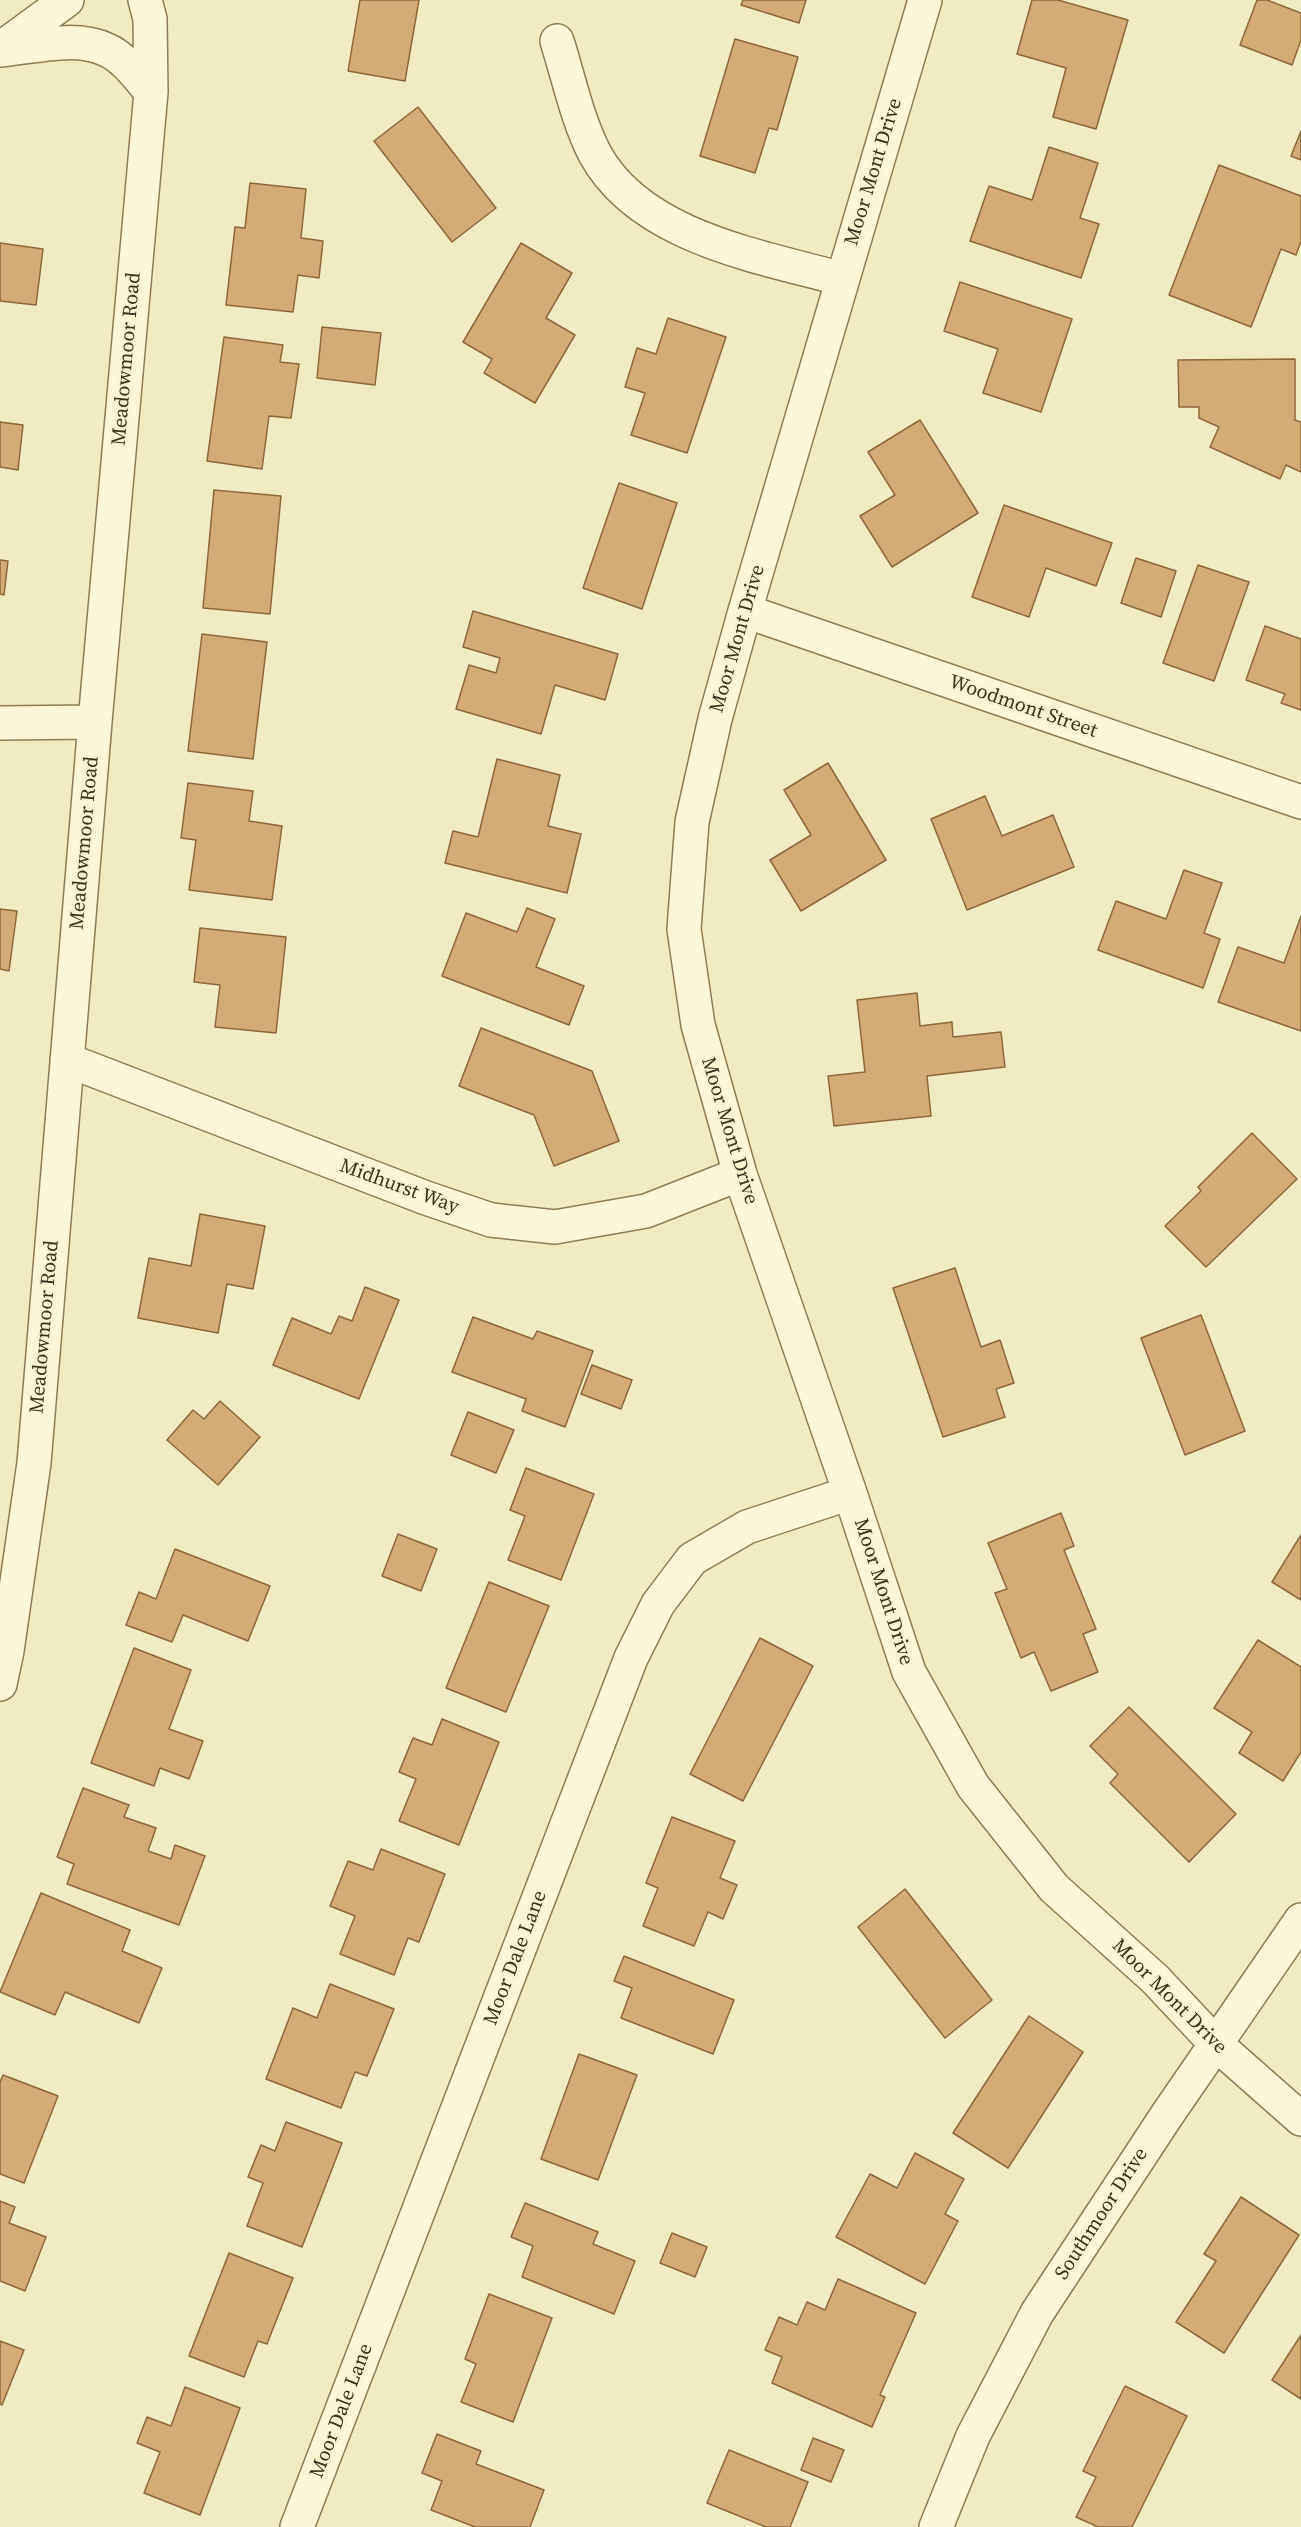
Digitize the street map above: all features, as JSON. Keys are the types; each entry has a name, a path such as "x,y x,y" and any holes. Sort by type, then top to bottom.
{"street":[{"path":"0,49 67,0"},
{"name":"Meadowmoor Road","path":"0,1684 8,1652 34,1463 95,722 151,92 150,19 145,0"},
{"name":"Moor Mont Drive","path":"925,0 745,611 715,719 692,822 684,929 698,1024 740,1174 909,1672 973,1786 1054,1888 1155,1979 1216,2044 1301,2119"},
{"path":"557,41 583,127 596,156 618,188 677,227 708,241 842,279"},
{"path":"0,49 80,42 108,50 122,61 151,92"},
{"name":"Woodmont Street","path":"745,611 1301,802"},
{"path":"0,723 95,722"},
{"name":"Midhurst Way","path":"67,1060 426,1198 490,1220 555,1227 646,1211 740,1174"},
{"name":"Moor Dale Lane","path":"297,2527 631,1658 658,1604 692,1559 747,1527 850,1493"},
{"name":"Southmoor Drive","path":"936,2527 974,2436 1038,2313 1301,1920"}],"building":[{"path":"360,0 419,0 405,81 348,71"},
{"path":"743,0 806,0 799,23 741,5"},
{"path":"1032,0 1058,0 1128,20 1096,129 1053,117 1066,68 1017,54"},
{"path":"1257,0 1267,0 1301,13 1301,40 1292,65 1240,45"},
{"path":"735,39 798,57 777,130 769,128 755,173 700,156"},
{"path":"418,107 496,208 452,242 374,141"},
{"path":"1301,131 1301,160 1291,156"},
{"path":"1049,147 1098,163 1080,218 1099,224 1081,278 970,241 989,186 1032,200"},
{"path":"1219,165 1301,196 1301,241 1296,255 1281,249 1251,327 1169,295"},
{"path":"250,183 306,189 301,238 323,241 319,278 298,275 293,312 226,305 235,227 245,228"},
{"path":"0,243 43,249 36,305 0,301"},
{"path":"521,243 572,273 546,318 575,335 535,403 484,373 492,359 463,342"},
{"path":"960,282 1072,319 1041,412 983,393 998,349 944,331"},
{"path":"668,318 726,337 687,453 631,435 645,393 625,387 637,348 656,354"},
{"path":"322,327 381,333 375,385 317,378"},
{"path":"224,337 283,345 280,362 299,364 291,418 269,416 262,469 207,461"},
{"path":"1295,359 1295,420 1301,422 1301,472 1286,465 1280,479 1210,447 1219,427 1199,418 1199,407 1179,407 1178,360"},
{"path":"920,420 978,513 892,567 860,516 895,495 868,452"},
{"path":"0,422 23,425 18,470 0,467"},
{"path":"619,483 677,503 642,609 583,588"},
{"path":"214,490 281,496 270,614 203,608"},
{"path":"1004,505 1112,543 1096,586 1046,568 1029,617 972,597"},
{"path":"1136,558 1176,571 1161,617 1121,603"},
{"path":"0,560 8,561 4,595 0,594"},
{"path":"1198,565 1249,582 1214,681 1163,663"},
{"path":"473,611 618,654 605,700 555,685 541,734 456,709 469,665 496,673 500,658 463,647"},
{"path":"1265,626 1301,639 1301,710 1281,703 1285,694 1246,680"},
{"path":"202,634 267,642 253,759 188,751"},
{"path":"497,759 560,775 548,826 581,834 567,893 445,863 453,831 478,837"},
{"path":"828,763 886,860 801,911 770,860 811,835 784,790"},
{"path":"188,783 253,791 249,821 282,826 272,900 189,890 196,840 181,838"},
{"path":"985,796 1002,836 1053,815 1074,867 967,910 931,819"},
{"path":"1184,870 1222,883 1204,933 1220,939 1203,988 1098,950 1116,901 1166,919"},
{"path":"527,908 555,919 536,967 584,986 569,1025 442,976 466,913 517,932"},
{"path":"0,909 17,911 9,971 0,969"},
{"path":"1301,916 1301,1031 1218,1002 1238,947 1284,963"},
{"path":"200,928 286,937 276,1033 215,1027 220,985 194,982"},
{"path":"917,993 920,1026 952,1022 953,1037 1001,1032 1005,1067 927,1076 931,1116 834,1126 828,1076 865,1072 857,1000"},
{"path":"481,1028 592,1071 619,1141 554,1166 534,1115 459,1086"},
{"path":"1252,1133 1297,1179 1206,1267 1165,1226 1201,1191 1198,1187"},
{"path":"200,1214 265,1226 253,1289 227,1284 218,1333 138,1318 149,1258 191,1266"},
{"path":"955,1268 981,1347 1000,1340 1014,1383 996,1389 1005,1417 943,1437 893,1288"},
{"path":"365,1287 399,1300 359,1399 273,1365 292,1318 331,1334 339,1316 352,1321"},
{"path":"1201,1315 1245,1431 1185,1455 1141,1338"},
{"path":"473,1317 533,1339 537,1331 593,1351 565,1427 522,1411 526,1399 452,1372"},
{"path":"592,1365 632,1380 621,1409 581,1394"},
{"path":"220,1401 260,1437 218,1485 167,1440 193,1410 204,1419"},
{"path":"468,1412 514,1430 496,1473 451,1455"},
{"path":"526,1468 594,1494 561,1580 508,1560 525,1516 510,1510"},
{"path":"1061,1513 1074,1546 1064,1550 1096,1629 1083,1634 1098,1672 1051,1691 1034,1652 1021,1658 995,1593 1007,1589 988,1543"},
{"path":"398,1534 437,1549 421,1591 382,1576"},
{"path":"1301,1535 1301,1600 1272,1582"},
{"path":"175,1549 270,1586 248,1641 183,1615 172,1642 126,1625 139,1592 156,1599"},
{"path":"489,1582 549,1606 506,1712 446,1688"},
{"path":"760,1638 813,1666 743,1801 690,1774"},
{"path":"1258,1640 1301,1667 1301,1752 1283,1781 1239,1753 1252,1732 1214,1708"},
{"path":"134,1648 191,1670 169,1729 203,1741 189,1779 160,1768 154,1786 91,1763"},
{"path":"1129,1707 1236,1814 1189,1862 1110,1783 1118,1774 1090,1746"},
{"path":"442,1719 499,1742 459,1845 399,1821 416,1779 399,1772 413,1738 432,1745"},
{"path":"83,1788 129,1805 124,1817 156,1828 148,1851 171,1859 175,1845 205,1856 179,1925 67,1884 74,1864 57,1857"},
{"path":"672,1817 735,1841 720,1878 737,1885 723,1919 708,1912 694,1946 643,1926 658,1888 646,1883"},
{"path":"381,1849 445,1874 419,1942 408,1938 394,1975 340,1954 355,1916 330,1906 348,1861 373,1870"},
{"path":"905,1889 992,2000 945,2038 858,1927"},
{"path":"41,1893 130,1930 122,1951 162,1968 139,2023 65,1992 55,2015 0,1992"},
{"path":"624,1956 734,2000 713,2054 621,2018 632,1988 614,1981"},
{"path":"330,1984 394,2009 367,2076 355,2072 341,2108 266,2079 293,2008 317,2018"},
{"path":"1029,2016 1083,2052 1008,2168 953,2133"},
{"path":"579,2054 637,2075 598,2180 541,2159"},
{"path":"3,2075 58,2096 24,2183 0,2174 0,2082"},
{"path":"286,2122 342,2143 302,2247 247,2226 263,2183 248,2177 261,2145 275,2151"},
{"path":"915,2153 964,2179 945,2214 958,2221 925,2284 836,2237 870,2174 897,2188"},
{"path":"1241,2197 1299,2235 1224,2353 1176,2322 1216,2261 1204,2254"},
{"path":"0,2201 15,2207 9,2223 46,2237 25,2291 0,2281"},
{"path":"525,2203 598,2232 593,2244 635,2261 614,2314 522,2277 533,2246 511,2237"},
{"path":"672,2233 707,2247 695,2277 660,2263"},
{"path":"229,2253 293,2278 267,2344 258,2341 244,2377 189,2356"},
{"path":"838,2279 916,2313 880,2395 885,2397 872,2427 772,2383 782,2357 765,2350 779,2317 797,2325 807,2302 825,2310"},
{"path":"489,2294 552,2318 513,2422 461,2402 476,2364 465,2359"},
{"path":"1301,2335 1301,2399 1272,2380"},
{"path":"0,2341 24,2350 2,2405 0,2404"},
{"path":"1125,2386 1187,2416 1132,2527 1098,2527 1076,2517 1096,2477 1083,2471"},
{"path":"185,2387 240,2408 200,2515 144,2493 160,2452 137,2443 147,2417 171,2426"},
{"path":"437,2434 481,2451 476,2464 544,2490 530,2527 475,2527 431,2510 442,2481 422,2473"},
{"path":"813,2438 844,2450 831,2482 801,2470"},
{"path":"729,2450 808,2482 790,2527 766,2527 707,2503"}]}
